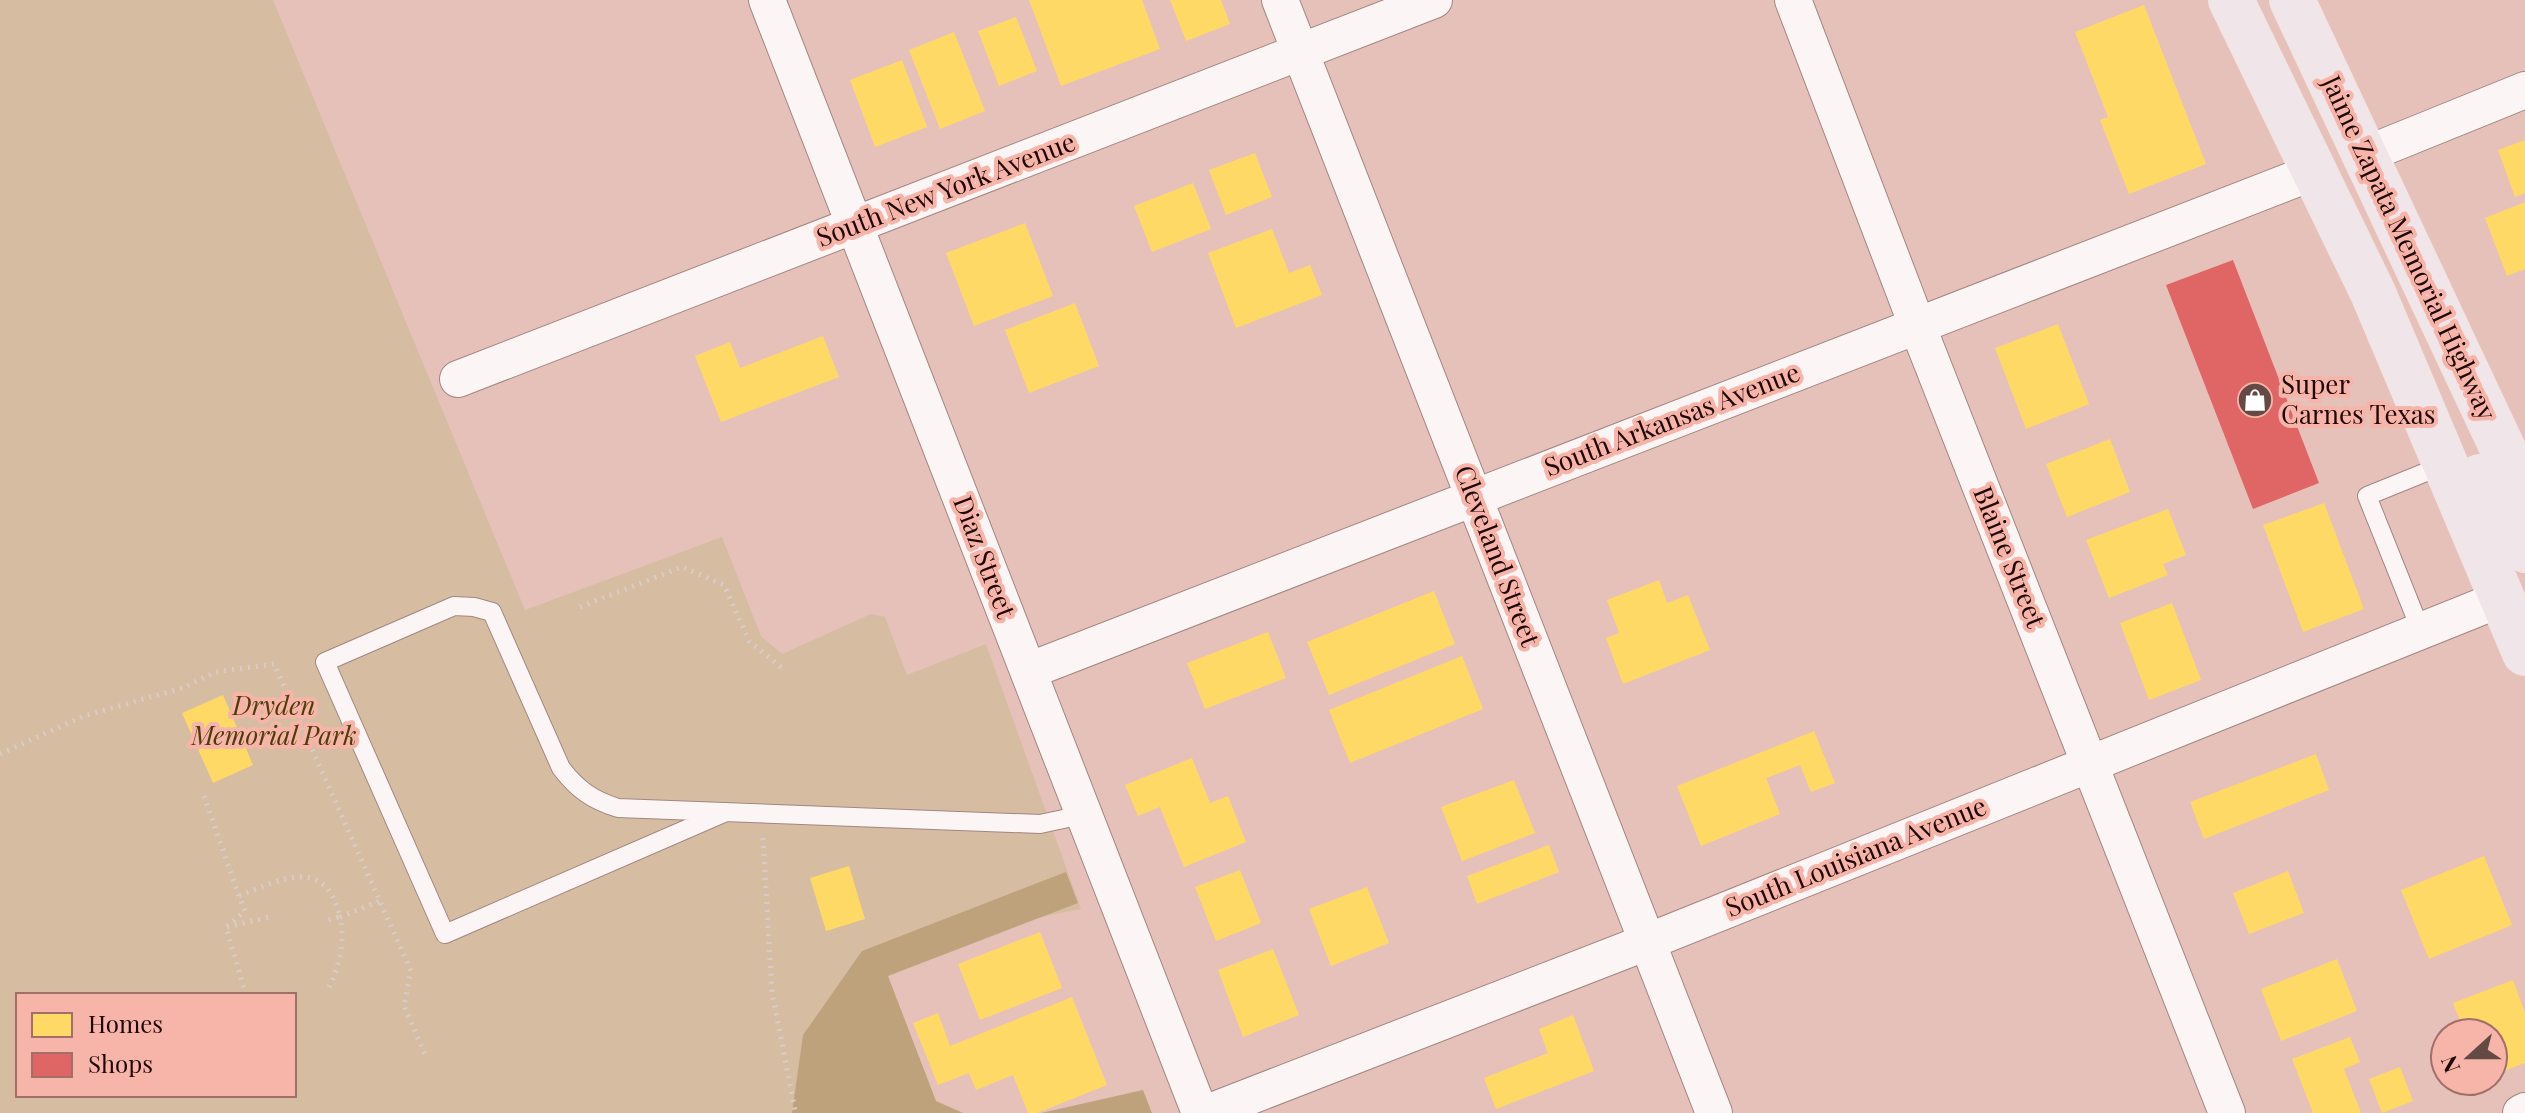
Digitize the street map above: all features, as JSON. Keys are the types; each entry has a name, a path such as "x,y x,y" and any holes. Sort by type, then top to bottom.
{"main road":[{"name":"Jaime Zapata Memorial Highway","path":"2231,0 2316,171 2373,293 2446,464 2514,600 2525,653"},
{"name":"Jaime Zapata Memorial Highway","path":"2292,0 2367,154 2525,496"},
{"path":"2316,171 2332,176 2350,195 2399,292 2489,497 2505,526 2525,550"}],"street":[{"name":"Diaz Street","path":"767,0 1200,1113"},
{"name":"Cleveland Street","path":"1280,0 1714,1113"},
{"name":"South New York Avenue","path":"458,379 1434,0"},
{"name":"Blaine Street","path":"1793,0 1917,325 2227,1113"},
{"path":"2367,154 2525,90"},
{"name":"South Arkansas Avenue","path":"1028,671 2316,171"},
{"name":"South Louisiana Avenue","path":"1207,1113 1647,942 2421,631 2514,600"}],"lane":[{"path":"2421,631 2367,496 2446,464"},
{"path":"726,812 445,934 325,662 454,606 492,612 561,768 576,788 594,800 618,808 726,812 1040,824 1082,815"}],"path":[{"path":"580,607 682,567 724,585 749,641 782,668"},
{"path":"0,754 84,716 182,688 216,672 274,664 411,971 404,1006 427,1059"},
{"path":"204,796 245,911 226,927"},
{"path":"763,832 772,992 795,1110 792,1113"},
{"path":"239,896 278,880 299,877 328,886 336,899 343,930 336,973 329,987"},
{"path":"328,920 380,901"},
{"path":"226,927 273,916"},
{"path":"226,927 245,993"}],"green space":[{"name":"Dryden Memorial Park","path":"0,0 273,0 525,610 722,537 761,636 782,654 871,614 885,617 907,675 986,644 1081,909 878,950 940,1113 0,1113"}],"shaded area":[{"path":"1066,872 1078,903 888,976 936,1101 963,1113 792,1113 803,1035 862,951"},
{"path":"1143,1090 1152,1113 1041,1113"}],"building: Homes":[{"path":"1029,0 1142,0 1160,49 1061,86"},
{"path":"1170,0 1221,0 1230,24 1186,41"},
{"path":"2144,5 2206,164 2129,194 2100,120 2108,117 2075,32"},
{"path":"1016,17 1037,71 999,86 978,31"},
{"path":"954,32 985,111 940,129 909,50"},
{"path":"902,60 927,127 875,147 850,80"},
{"path":"2525,140 2525,193 2515,197 2498,150"},
{"path":"1255,153 1272,197 1226,215 1209,170"},
{"path":"1193,183 1211,229 1152,252 1134,206"},
{"path":"2525,202 2525,269 2507,276 2485,218"},
{"path":"1025,223 1053,296 974,326 946,253"},
{"path":"1272,229 1289,273 1310,265 1322,295 1236,328 1208,253"},
{"path":"1075,303 1099,366 1029,393 1005,330"},
{"path":"2058,324 2089,404 2026,429 1995,348"},
{"path":"823,336 839,377 721,422 695,356 730,342 740,368"},
{"path":"2110,439 2130,492 2067,517 2046,464"},
{"path":"2324,503 2364,609 2303,632 2263,525"},
{"path":"2168,509 2186,555 2163,564 2168,575 2109,598 2086,540"},
{"path":"1659,580 1667,603 1688,595 1710,650 1623,684 1606,638 1619,633 1607,600"},
{"path":"1434,591 1455,644 1329,695 1307,642"},
{"path":"2172,603 2201,680 2149,700 2120,623"},
{"path":"1268,632 1286,678 1205,709 1187,663"},
{"path":"1462,656 1483,709 1350,763 1329,710"},
{"path":"223,695 253,765 213,783 182,713"},
{"path":"1814,731 1835,783 1811,792 1800,765 1766,778 1780,814 1701,846 1677,786"},
{"path":"2316,754 2329,790 2204,839 2190,802"},
{"path":"1192,758 1210,803 1228,796 1246,842 1184,867 1160,807 1138,816 1125,785"},
{"path":"1514,780 1535,833 1462,861 1441,807"},
{"path":"1549,845 1559,872 1477,904 1467,876"},
{"path":"2484,856 2512,925 2429,959 2401,890"},
{"path":"849,866 865,919 826,931 810,878"},
{"path":"1240,870 1261,923 1216,941 1195,887"},
{"path":"2288,871 2304,913 2249,934 2233,893"},
{"path":"1367,887 1389,943 1331,966 1309,909"},
{"path":"1040,932 1062,988 980,1020 958,964"},
{"path":"1273,949 1299,1015 1243,1037 1218,970"},
{"path":"2337,959 2357,1011 2281,1041 2261,989"},
{"path":"2513,980 2525,1013 2525,1063 2509,1069 2509,1017 2459,1017 2453,1003"},
{"path":"1072,997 1107,1085 1037,1113 1028,1113 1013,1075 976,1090 969,1073 938,1085 913,1023 938,1013 950,1046"},
{"path":"1573,1015 1594,1071 1496,1109 1484,1078 1548,1053 1539,1029"},
{"path":"2350,1037 2360,1062 2344,1069 2361,1113 2313,1113 2292,1059"},
{"path":"2400,1067 2413,1101 2382,1113 2369,1079"}],"building: Shops":[{"path":"2233,260 2319,483 2253,509 2166,285"}],"place":[{"name":"Super Carnes Texas","path":"2255,400"}]}
